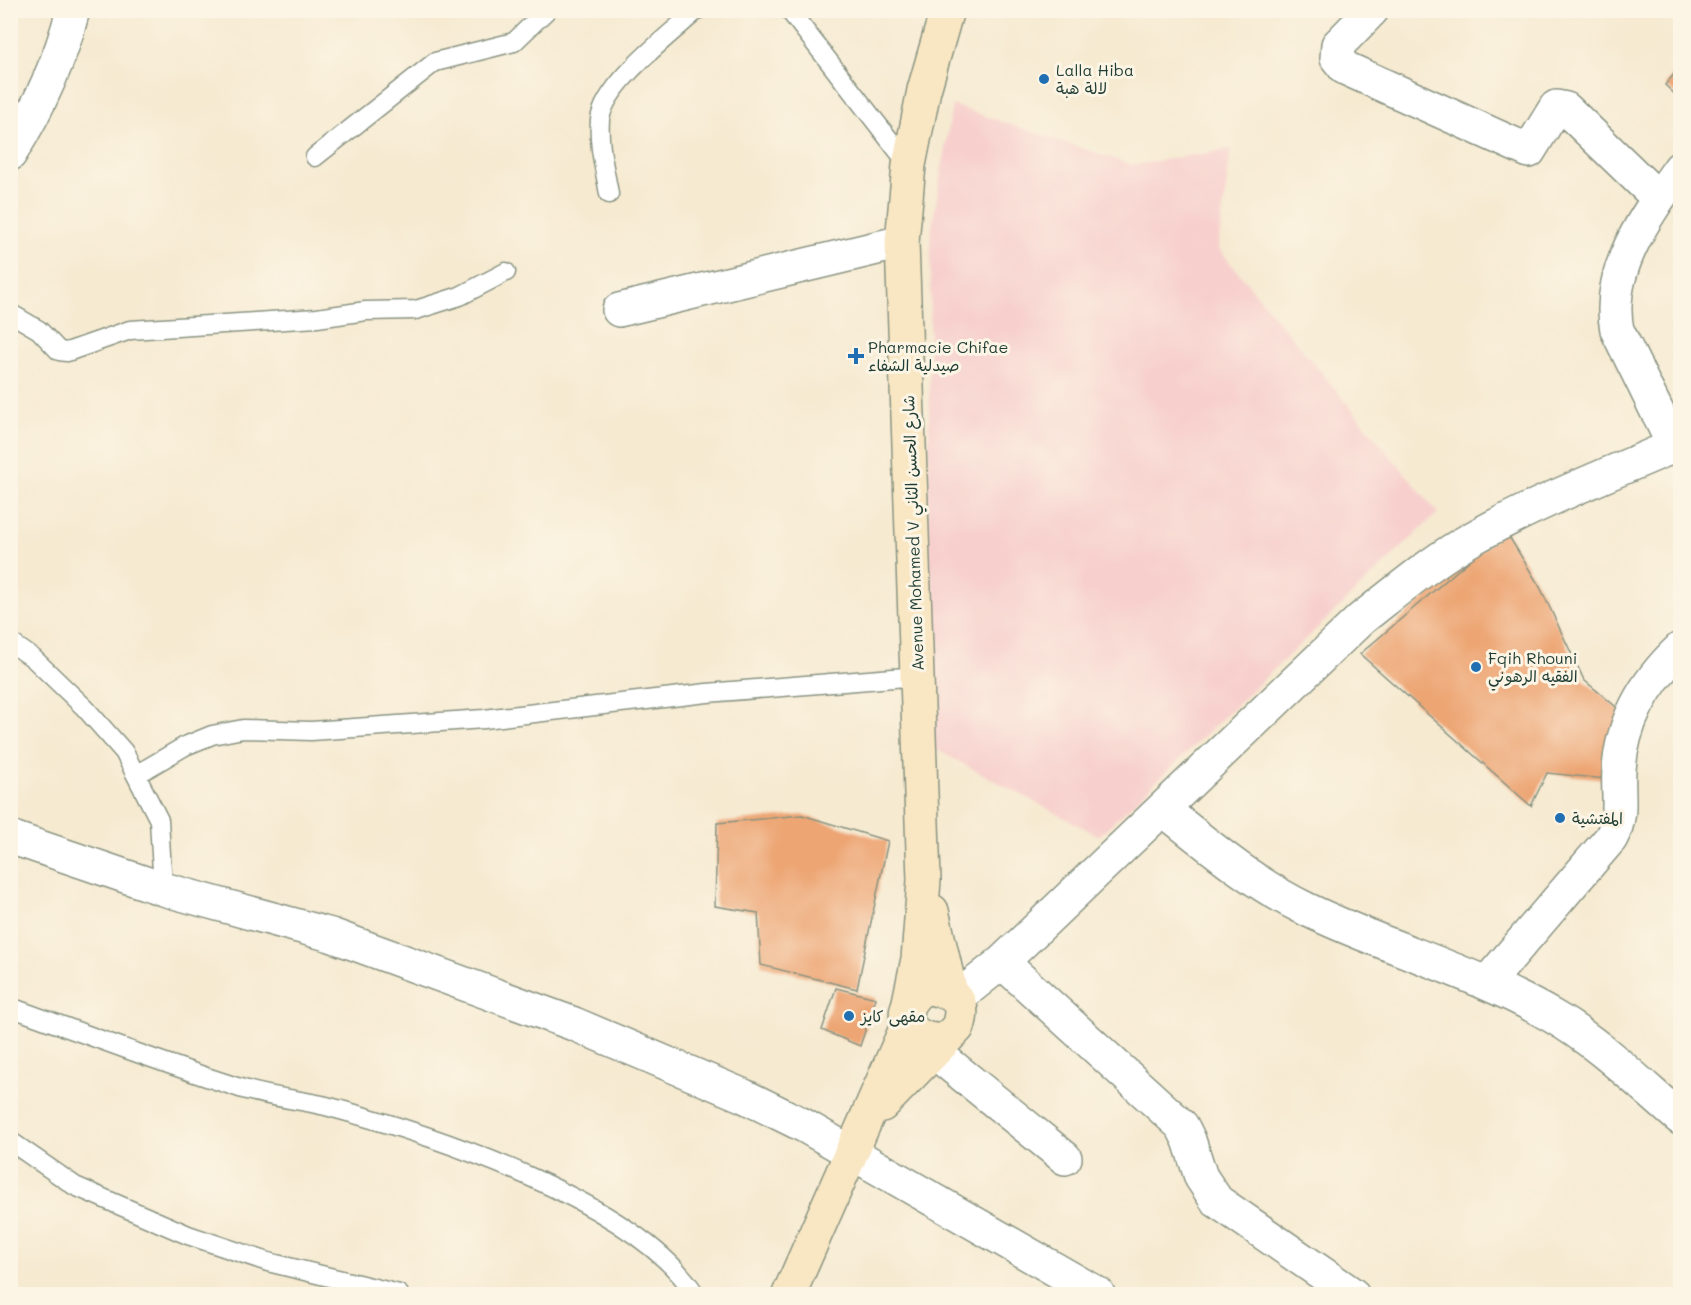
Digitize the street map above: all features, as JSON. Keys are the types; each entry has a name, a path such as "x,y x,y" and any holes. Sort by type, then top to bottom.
{"main road":[{"name":"Avenue Mohamed V شارع الحسن الثاني","path":"789,1294 851,1152 867,1122 908,1013 918,959 924,880 903,242 909,165 924,90 947,10"},
{"name":"Avenue Mohamed V شارع الحسن الثاني","path":"924,880 954,995"},
{"path":"926,987 954,995 960,1007 958,1027 937,1045 916,1035 908,1013 916,993 926,987"},
{"name":"Avenue Mohamed V شارع الحسن الثاني","path":"867,1122 937,1045"}],"street":[{"path":"10,154 33,117 49,80 73,10"},
{"path":"1372,10 1338,45 1337,58 1345,68 1529,151 1556,107 1566,109 1658,198"},
{"path":"954,995 1002,962 1164,810 1361,619 1413,577 1471,538 1526,511 1677,448 1617,330 1613,311 1615,286 1632,245 1658,198 1680,168"},
{"path":"619,310 903,242"},
{"path":"1487,983 1611,838 1618,826 1621,809 1618,772 1624,734 1635,705 1680,649"},
{"path":"1164,810 1225,859 1278,895 1398,949 1487,983 1552,1016 1587,1039 1680,1118"},
{"path":"10,837 163,889 331,935 564,1020 744,1096 851,1152 1098,1294"},
{"path":"1002,962 1182,1126 1201,1177 1217,1202 1352,1294"},
{"path":"937,1045 1065,1158"}],"lane":[{"path":"315,157 435,62 514,42 547,10"},
{"path":"609,194 600,140 600,118 605,103 617,86 697,10"},
{"path":"789,10 909,165"},
{"path":"10,313 39,330 59,351 67,352 130,330 416,310 460,296 506,273"},
{"path":"10,642 33,658 85,708 124,752 159,820 163,889"},
{"path":"136,775 184,746 212,735 243,729 311,731 484,719 706,693 918,676"},
{"path":"10,1007 239,1088 322,1105 378,1120 510,1169 559,1191 643,1241 679,1272 695,1294"},
{"path":"10,1142 75,1186 188,1235 268,1262 399,1294"}],"shaded area":[{"path":"952,105 1132,165 1231,149 1218,248 1438,513 1099,836 926,744 931,235"}],"building":[{"path":"1680,67 1680,99 1665,85"},
{"name":"Fqih Rhouni الفقيه الرهوني","path":"1505,530 1540,587 1584,680 1621,711 1606,779 1547,773 1531,806 1360,654"},
{"path":"802,815 888,841 857,989 761,965 758,913 715,906 717,823"},
{"path":"836,988 876,998 860,1046 822,1030"}],"place":[{"name":"Lalla Hiba لالة هبة","path":"1044,79"},
{"name":"Pharmacie Chifae صيدلية الشفاء","path":"856,356"},
{"name":"Fqih Rhouni الفقيه الرهوني","path":"1476,667"},
{"name":"المفتشية","path":"1560,818"},
{"name":"مقهى كايز","path":"849,1016"}]}
